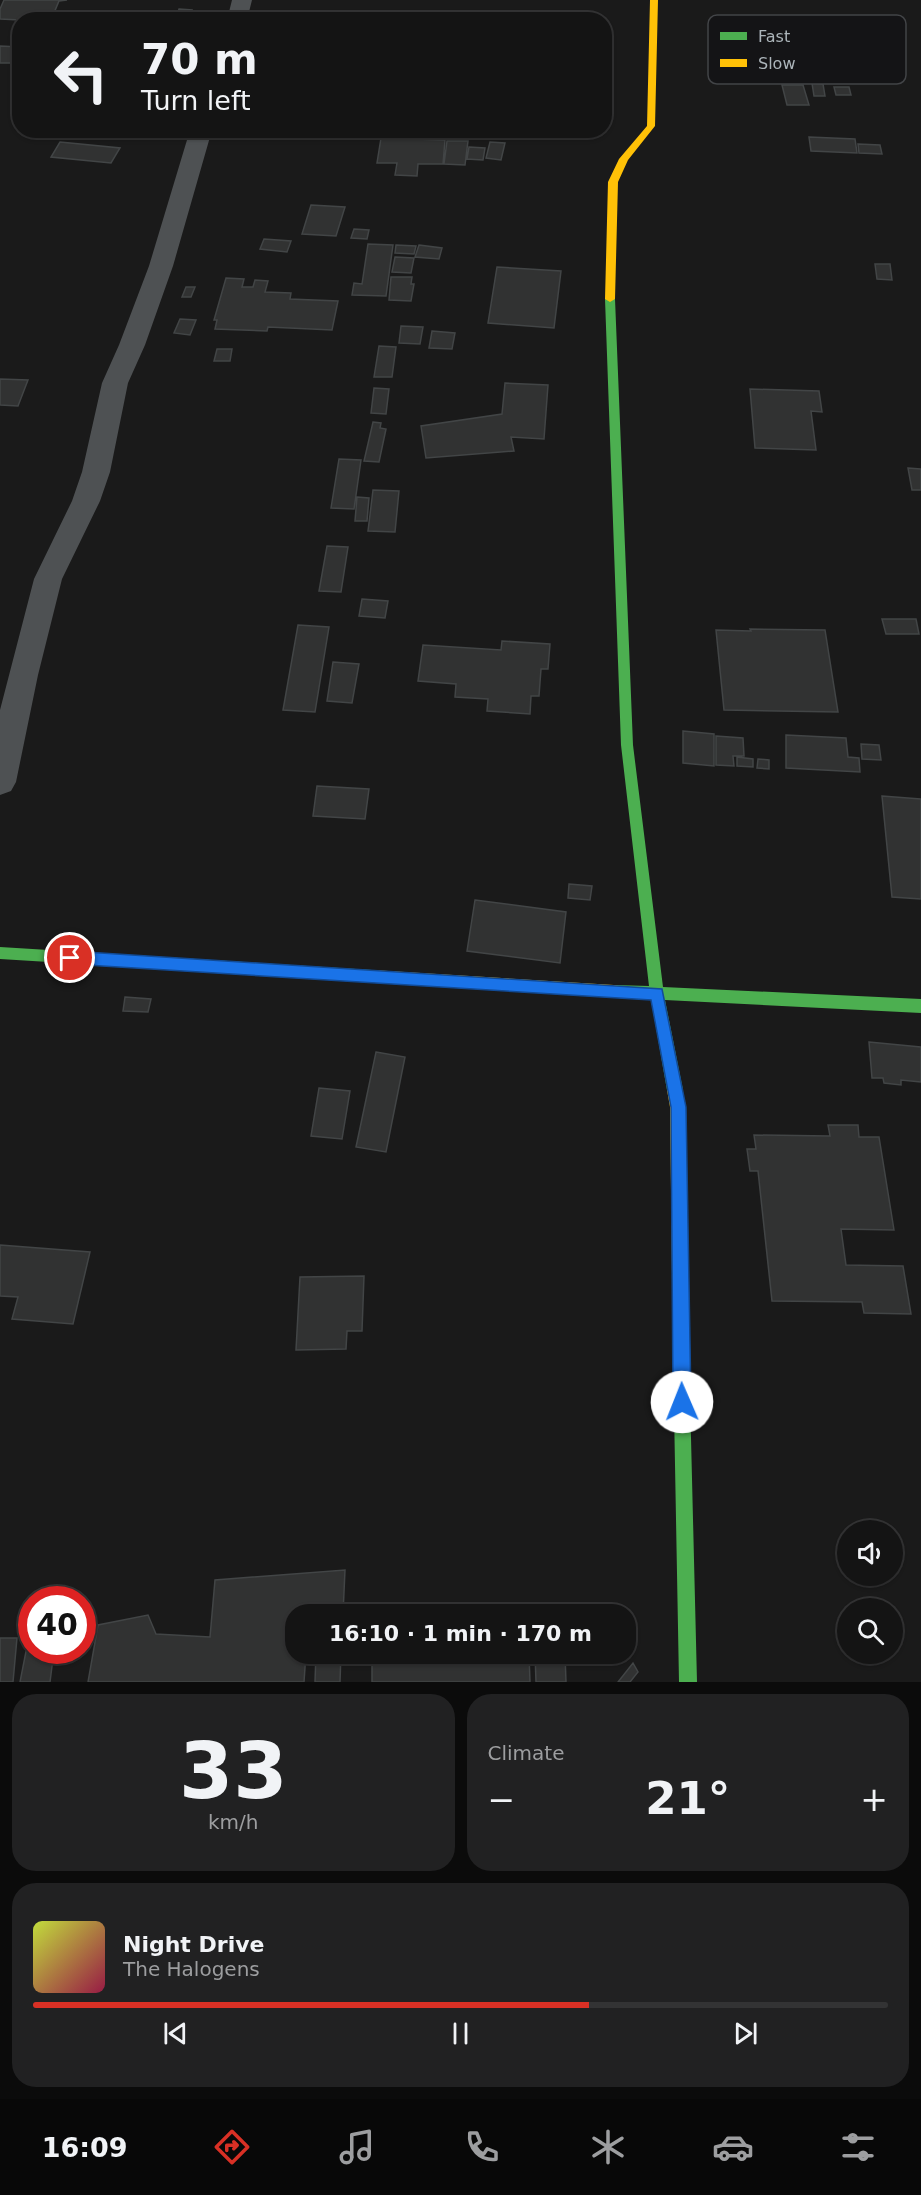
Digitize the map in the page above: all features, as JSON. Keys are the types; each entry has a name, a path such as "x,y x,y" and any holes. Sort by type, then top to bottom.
{"street":[{"path":"654,0 651,126 643,137 625,151 615,165 612,182 610,315 627,745 657,994 678,1107 678,1211 688,1682"},
{"path":"0,782 22,675 48,579 78,517 96,472 104,442 107,411 115,383 132,345 161,266 199,138"},
{"path":"0,953 657,994 921,1006"}],"building":[{"path":"4,0 67,0 59,1 54,12 12,12 12,20 0,19 0,9"},
{"path":"179,9 192,10 191,12 178,12"},
{"path":"0,46 12,47 12,63 0,63"},
{"path":"812,84 823,84 825,96 814,96"},
{"path":"782,85 803,85 809,105 787,105"},
{"path":"834,87 849,87 851,95 836,95"},
{"path":"809,137 855,139 857,153 811,151"},
{"path":"381,138 445,140 443,164 418,164 417,176 395,175 397,163 377,163"},
{"path":"474,138 527,138 527,139"},
{"path":"447,141 468,141 465,165 444,164"},
{"path":"60,142 120,148 111,163 51,157"},
{"path":"490,142 505,143 501,160 486,158"},
{"path":"858,144 880,145 882,154 859,153"},
{"path":"469,147 485,148 483,160 467,159"},
{"path":"311,205 345,207 336,236 302,234"},
{"path":"354,229 369,230 367,239 351,238"},
{"path":"264,239 291,241 287,252 260,249"},
{"path":"368,244 393,245 386,296 352,295 354,283 362,284"},
{"path":"396,245 416,246 414,254 395,253"},
{"path":"419,245 442,248 439,259 415,257"},
{"path":"395,257 414,258 411,273 392,272"},
{"path":"875,264 890,264 892,280 877,279"},
{"path":"497,267 561,271 554,328 488,323"},
{"path":"391,277 412,277 411,284 414,284 411,301 389,300"},
{"path":"226,278 244,279 242,287 253,287 255,280 268,281 265,292 291,293 290,299 338,301 332,330 268,327 267,331 215,329 217,320 214,320"},
{"path":"186,287 195,287 191,297 182,297"},
{"path":"180,319 196,320 190,335 174,333"},
{"path":"401,326 423,327 420,344 399,343"},
{"path":"432,331 455,333 452,349 429,348"},
{"path":"379,346 396,347 392,377 374,377"},
{"path":"217,349 232,349 230,361 214,361"},
{"path":"0,379 28,380 18,406 0,405"},
{"path":"505,383 548,385 544,439 511,437 514,451 426,458 421,426 502,414"},
{"path":"374,388 389,389 386,414 371,413"},
{"path":"750,389 819,391 822,412 811,411 816,450 755,448"},
{"path":"373,422 381,423 380,428 386,429 379,462 364,461"},
{"path":"339,459 361,460 354,509 331,508"},
{"path":"908,468 921,469 921,490 912,490"},
{"path":"373,490 399,491 395,532 368,531"},
{"path":"357,497 369,498 367,521 355,521"},
{"path":"327,546 348,547 341,592 319,591"},
{"path":"362,599 388,601 385,618 359,616"},
{"path":"882,619 916,619 919,634 886,634"},
{"path":"298,625 329,627 315,712 283,710"},
{"path":"750,629 825,630 838,712 724,710 716,630 751,631"},
{"path":"502,641 550,644 548,669 541,669 539,696 531,696 530,714 487,711 488,699 455,697 456,684 418,681 423,645 501,650"},
{"path":"333,662 359,664 352,703 327,701"},
{"path":"683,731 714,734 714,766 683,763"},
{"path":"786,735 846,738 848,757 859,758 860,772 786,768"},
{"path":"716,736 743,738 744,756 733,756 734,766 716,765"},
{"path":"861,744 879,745 881,760 862,759"},
{"path":"737,757 753,759 753,767 737,766"},
{"path":"758,759 769,760 769,769 757,768"},
{"path":"317,786 369,789 365,819 313,816"},
{"path":"882,796 921,799 921,899 892,897"},
{"path":"569,884 592,886 590,900 568,898"},
{"path":"475,900 566,912 560,963 467,951"},
{"path":"125,997 151,999 148,1012 123,1011"},
{"path":"869,1042 921,1047 921,1082 901,1080 901,1085 884,1083 883,1078 872,1078"},
{"path":"376,1052 405,1057 386,1152 356,1147"},
{"path":"319,1088 350,1091 342,1139 311,1136"},
{"path":"828,1125 858,1125 859,1137 879,1137 894,1230 841,1229 846,1265 903,1266 911,1314 864,1313 862,1302 772,1301 758,1171 750,1171 747,1149 756,1149 754,1135 830,1136"},
{"path":"0,1245 90,1252 73,1324 12,1319 18,1297 0,1296"},
{"path":"364,1276 362,1331 347,1331 346,1349 296,1350 300,1277"},
{"path":"345,1570 343,1604 285,1604 285,1664 305,1664 304,1682 88,1682 91,1664 96,1664 98,1625 148,1615 156,1634 210,1637 215,1580"},
{"path":"0,1638 17,1638 13,1682 0,1682"},
{"path":"24,1664 52,1664 50,1682 20,1682"},
{"path":"316,1664 341,1664 340,1682 315,1682"},
{"path":"372,1664 529,1664 530,1682 372,1682"},
{"path":"535,1664 565,1664 566,1682 536,1682"},
{"path":"634,1664 638,1672 630,1682 618,1682"}],"traffic: fast":[{"path":"610,299 627,745 657,994 675,1090"},
{"path":"0,953 372,976"},
{"path":"614,991 921,1006"},
{"path":"681,1356 688,1682"}],"traffic: slow":[{"path":"610,299 613,182 619,166 651,126 654,0"},
{"path":"372,976 614,991"},
{"path":"675,1090 678,1107 681,1356"}],"route":[{"path":"70,958 657,994 678,1107 682,1402"}]}
